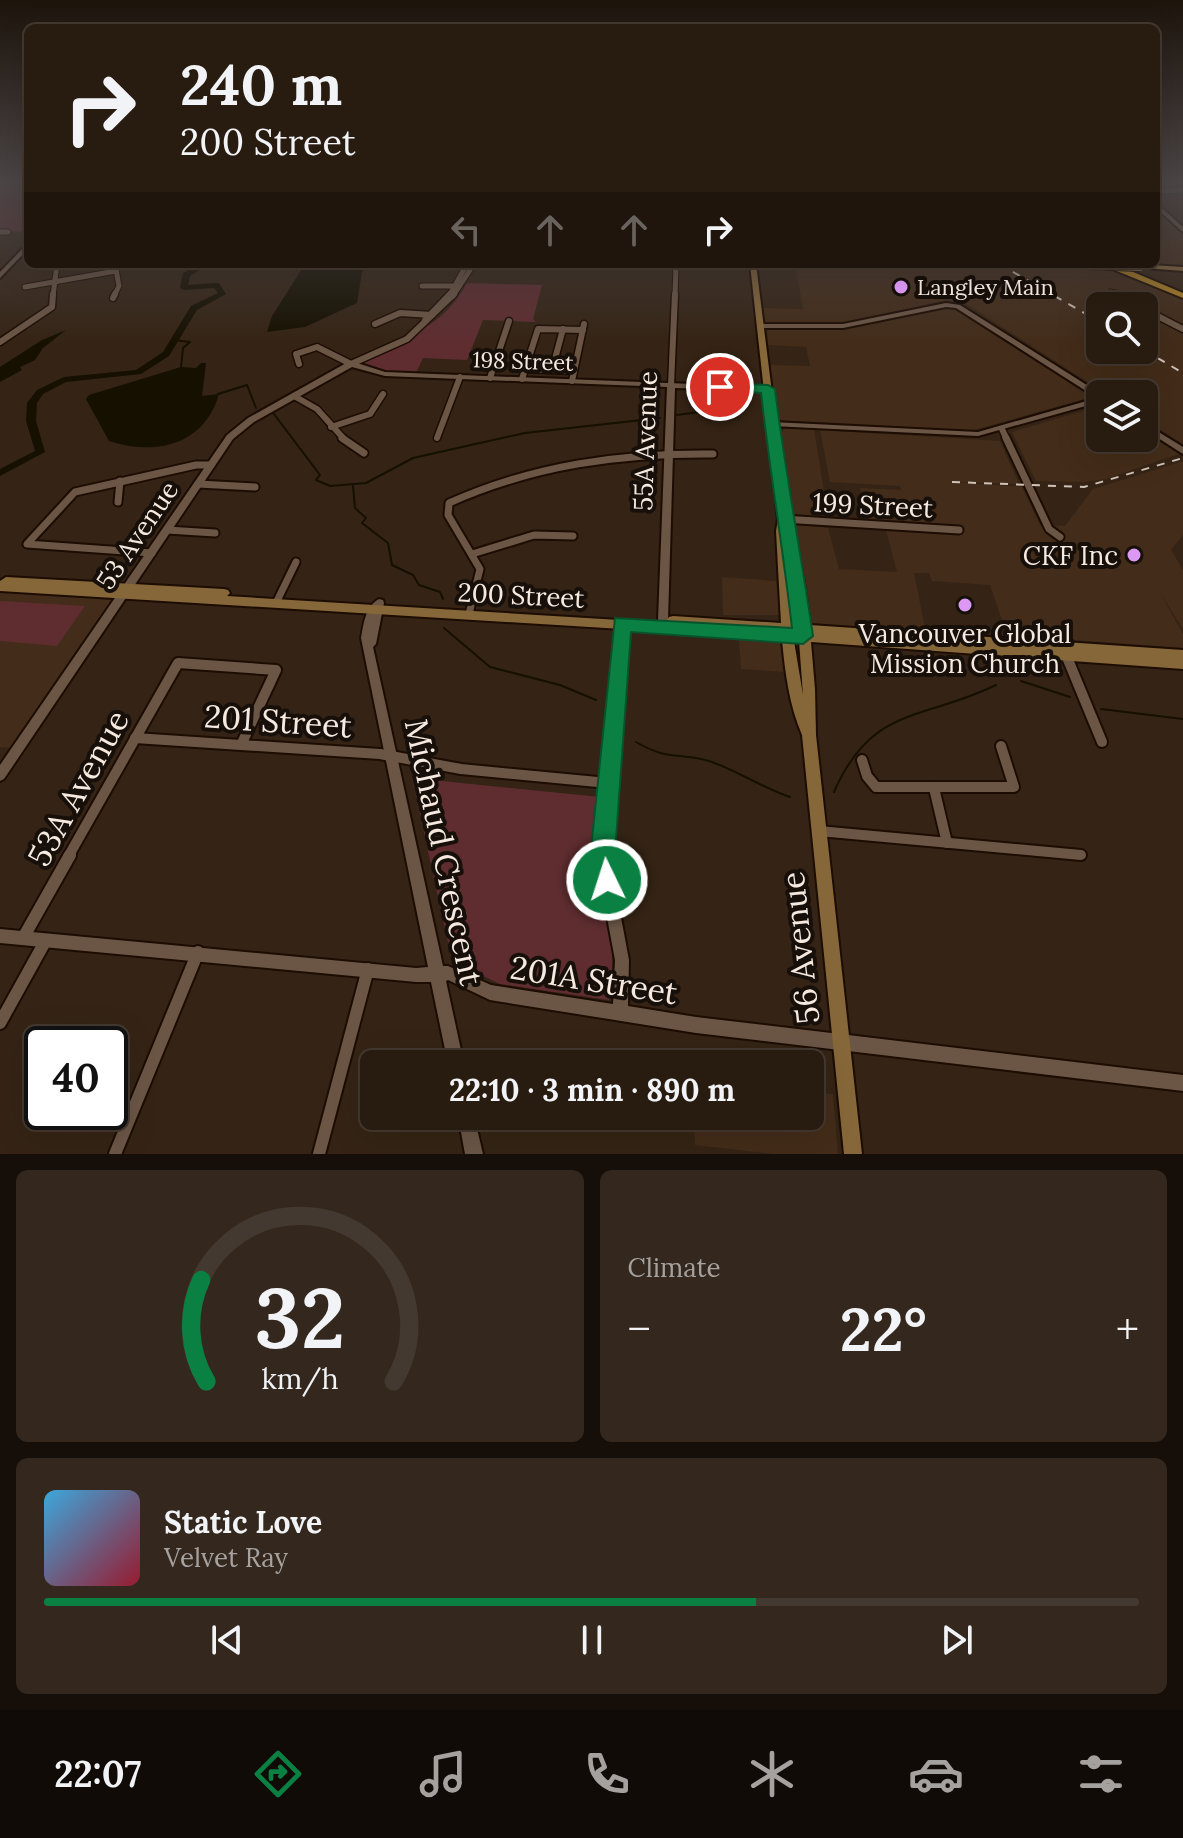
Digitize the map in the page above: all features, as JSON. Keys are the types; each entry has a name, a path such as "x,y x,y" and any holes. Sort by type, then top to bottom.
{"highway":[{"path":"1117,268 1183,294"},
{"path":"1124,268 1183,294"}],"main road":[{"name":"56 Avenue","path":"753,268 783,521 783,566 796,631"},
{"path":"1153,268 1183,270"},
{"name":"56 Avenue","path":"783,521 795,572 799,711 809,735 853,1154"},
{"path":"783,566 795,572"},
{"name":"200 Street","path":"0,580 378,607 663,620 1064,651 1183,664"},
{"name":"200 Street","path":"0,587 128,590"},
{"name":"200 Street","path":"469,611 622,624 796,631"},
{"name":"200 Street","path":"1064,651 1183,655"}],"street":[{"path":"1,274 24,249"},
{"path":"0,342 50,309 55,298 57,268"},
{"path":"25,287 115,268 119,289 113,298"},
{"name":"53 Avenue","path":"459,286 466,268"},
{"name":"53 Avenue","path":"0,775 211,465 242,426 351,364 406,338 435,315 471,268"},
{"name":"55A Avenue","path":"663,620 676,268"},
{"path":"422,286 459,286"},
{"path":"760,326 843,326 958,306 1086,389"},
{"path":"375,324 400,313 435,315"},
{"path":"1158,316 1183,329"},
{"path":"490,378 509,321"},
{"path":"522,379 536,330 583,327 572,381"},
{"path":"552,370 563,329"},
{"path":"0,333 12,335"},
{"name":"198 Street","path":"299,364 295,360 296,354 320,347 351,364 381,373 768,389"},
{"path":"525,369 574,371"},
{"path":"437,438 460,377"},
{"path":"331,427 370,414 383,394"},
{"path":"294,396 317,409 339,437 364,453"},
{"path":"772,424 966,435 1002,429 1086,402"},
{"path":"1002,429 1049,529 1060,537"},
{"path":"1158,434 1183,451"},
{"path":"469,611 480,569 448,515 447,506 453,501 526,474 578,463 669,452 713,454"},
{"path":"152,553 27,544 78,490 196,465 211,465"},
{"path":"118,502 120,481"},
{"path":"198,484 255,487"},
{"name":"199 Street","path":"783,521 959,530"},
{"path":"167,530 215,533"},
{"path":"472,554 517,537 557,531 573,536"},
{"path":"277,600 296,562"},
{"name":"Michaud Crescent","path":"378,607 370,654 453,1050"},
{"path":"620,1014 622,960 607,880 604,839 622,624"},
{"path":"1064,651 1102,742"},
{"name":"53A Avenue","path":"23,938 178,663 276,670 241,745"},
{"name":"201 Street","path":"135,738 393,756 461,769 608,783"},
{"path":"862,760 867,776 876,787 934,788 952,784 1014,787 1001,746"},
{"path":"934,788 947,843"},
{"path":"818,831 1081,855"},
{"name":"201A Street","path":"0,936 198,952 416,975 438,972 490,992 620,1014 841,1044 1183,1083"},
{"path":"0,1023 46,940"},
{"path":"115,1154 198,952"},
{"path":"319,1154 368,968"},
{"path":"469,1130 474,1154"}],"shaded area":[{"path":"1160,236 1183,236 1183,267 1160,266"},
{"path":"302,268 364,268 357,303 305,327 267,332 272,316"},
{"path":"796,268 1115,269 1183,298 1183,326 1158,314 1158,292 1086,292 1086,364 1158,364 1158,318 1183,331 1183,444 1158,428 1158,380 1086,381 965,303 946,300 842,324 766,323 763,308 803,309"},
{"path":"467,283 542,285 533,319 536,322 483,320 467,360 423,358 416,373 382,371 360,365 374,354 430,324 455,301"},
{"path":"953,306 1086,393 1086,399 971,431 777,420 770,365 810,366 806,347 768,345 767,329 863,326"},
{"path":"66,330 43,348 35,360 0,382 0,367 42,340"},
{"path":"206,363 202,396 219,394 212,412 190,436 160,446 143,447 109,441 86,399 89,395 181,367 196,368"},
{"path":"1086,410 1086,452 1158,452 1158,440 1179,454 1106,479 1036,481 1012,432"},
{"path":"786,428 814,429 828,516 800,517 790,511 779,434"},
{"path":"820,430 1000,441 1019,484 950,482 1022,487 1040,525 1065,526 1093,489 1183,461 1183,535 1171,550 1183,570 1183,629 1160,593 1183,634 1183,648 1007,635 990,585 932,581 929,573 914,573 926,633 813,623 807,618 793,528 801,524 828,528 839,569 897,572 885,526 869,525 860,488 901,490 900,486 830,482"},
{"path":"722,577 776,581 780,615 723,615"},
{"path":"0,590 111,597 112,600 11,748 0,747"},
{"path":"0,601 85,606 57,646 0,641"},
{"path":"739,640 780,643 784,672 741,669"},
{"path":"412,778 600,797 596,837 598,881 612,946 612,993 609,1000 500,984 452,961"},
{"path":"824,1093 833,1094 838,1154 773,1154 695,1145 694,1130 824,1130"}],"waterway":[{"path":"0,473 40,452 31,421 32,403 40,392 64,380 138,372 166,354 194,308 222,294 216,285 184,288 186,275 198,268"},
{"path":"173,340 190,342 183,348 181,367"},
{"path":"218,394 247,385 256,408"},
{"path":"677,415 749,405"},
{"path":"274,414 320,475 316,480 330,486 366,483 413,458 525,433 660,418"},
{"path":"353,486 355,508 366,518 362,523 388,543 392,565 413,575 419,585 440,592 443,599"},
{"path":"444,628 490,667 560,685 596,700"},
{"path":"1021,681 1070,697"},
{"path":"834,792 849,764 882,729 996,685"},
{"path":"1101,709 1183,719"},
{"path":"636,742 657,752 718,764 790,797"}],"railway":[{"path":"1006,268 1086,314"},
{"path":"1158,358 1183,373"},
{"path":"952,482 1084,487 1183,458"}],"place":[{"name":"Langley Main","path":"901,287"},
{"name":"CKF Inc","path":"1134,555"},
{"name":"Vancouver Global Mission Church","path":"965,605"}],"route":[{"path":"607,880 604,839 622,624 803,636 792,551 783,522 768,389 720,387"}]}
